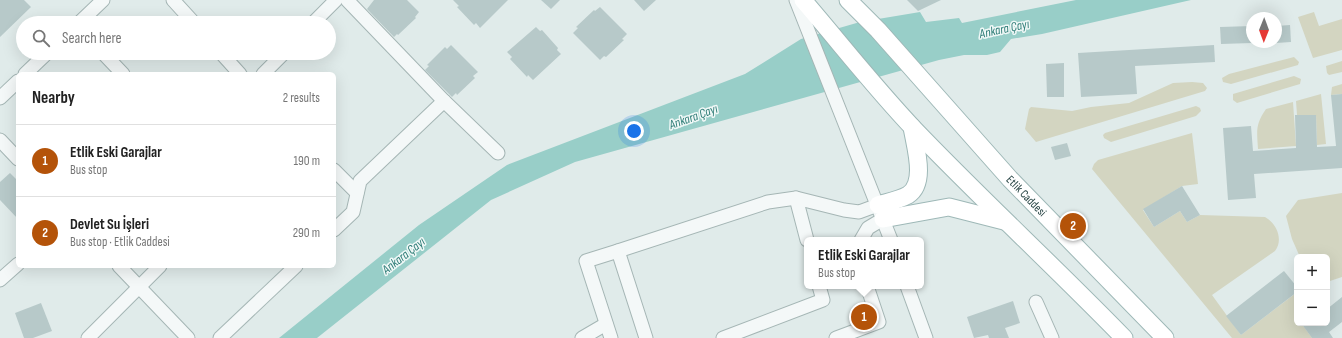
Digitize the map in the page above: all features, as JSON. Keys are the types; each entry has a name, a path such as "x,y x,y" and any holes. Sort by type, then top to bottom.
{"main road":[{"path":"803,0 912,127 1004,221 1060,272 1124,338"},
{"name":"Etlik Caddesi","path":"850,2 925,83 1010,179 1165,338"},
{"path":"881,212 908,195 916,188 919,180 912,127"},
{"path":"881,212 949,207 1004,221"}],"street":[{"path":"86,16 103,0"},
{"path":"173,0 188,16"},
{"path":"321,16 336,0"},
{"path":"347,0 444,101 498,153"},
{"path":"796,0 890,237"},
{"path":"27,72 40,60"},
{"path":"110,60 121,72"},
{"path":"227,60 238,72"},
{"path":"265,72 277,60"},
{"path":"0,98 16,82"},
{"path":"336,228 353,212 360,181 444,101"},
{"path":"0,140 16,157"},
{"path":"336,172 357,193"},
{"path":"611,338 586,261 768,202 796,198 821,203 844,210 881,212"},
{"path":"796,198 806,237"},
{"path":"863,237 881,212"},
{"path":"618,251 646,338"},
{"path":"0,280 16,266"},
{"path":"121,268 188,338"},
{"path":"88,338 158,268"},
{"path":"220,338 294,268"},
{"path":"723,338 823,300 821,289"},
{"path":"836,338 880,322 868,289"},
{"path":"908,289 926,338"},
{"path":"1036,302 1052,338"},
{"path":"582,338 606,324"}],"green space":[{"path":"1314,12 1319,26 1342,19 1342,50 1313,58 1298,17"},
{"path":"1294,57 1299,62 1298,65 1231,84 1223,82 1222,78 1229,74"},
{"path":"1342,61 1342,72 1329,75 1327,73 1326,66"},
{"path":"1294,76 1301,79 1300,84 1237,103 1233,100 1233,94"},
{"path":"1173,83 1203,83 1207,88 1205,91 1036,142 1025,129 1029,109 1031,107 1072,111 1091,107 1129,103"},
{"path":"1342,84 1342,94 1331,95 1332,87"},
{"path":"1321,94 1326,144 1317,145 1316,115 1297,115 1296,101"},
{"path":"1293,102 1296,146 1258,149 1258,124 1266,109"},
{"path":"1196,106 1200,108 1201,111 1196,116 1111,142 1104,138 1103,135 1105,133"},
{"path":"1192,133 1198,184 1182,186 1143,210 1154,227 1180,211 1187,222 1200,215 1265,217 1269,220 1278,232 1279,237 1278,246 1275,251 1212,295 1241,335 1294,295 1294,326 1303,326 1312,338 1232,338 1092,169 1098,160"},
{"path":"1342,193 1342,277 1330,281 1330,254 1299,254 1292,239 1286,216 1298,200"}],"water":[{"name":"Ankara Çayı","path":"1076,0 1191,0 1042,34 1011,39 1000,52 987,55 964,55 939,60 575,162 491,200 317,338 279,338 419,225 507,165 745,74 801,39 860,22 920,12 926,22 959,18 962,23"}],"building":[{"path":"0,0 24,0 31,7 22,16 16,16 16,22 0,37"},
{"path":"374,0 407,0 419,12 415,17 416,18 394,37 367,9"},
{"path":"453,0 508,0 480,28 476,23 474,25 457,7 459,6"},
{"path":"541,0 560,0 551,9"},
{"path":"634,0 656,0 644,11"},
{"path":"907,0 941,0 918,11"},
{"path":"600,7 627,34 622,39 624,40 606,57 604,56 600,60 573,33 578,28 576,27 594,10 595,11"},
{"path":"1290,25 1291,42 1282,43 1282,26"},
{"path":"1246,26 1246,43 1221,44 1220,27"},
{"path":"536,27 540,31 542,30 558,48 557,50 561,54 533,80 528,75 527,77 510,59 512,57 507,52"},
{"path":"451,45 478,72 473,76 475,78 457,95 456,93 452,97 425,70 429,66 427,65 445,47 447,49"},
{"path":"1214,45 1215,62 1135,66 1137,94 1081,97 1078,53"},
{"path":"1064,63 1064,97 1047,97 1046,64"},
{"path":"1342,94 1342,168 1254,174 1256,198 1228,200 1223,128 1251,126 1253,151 1296,148 1295,115 1316,115 1317,147 1336,146 1331,95"},
{"path":"1067,143 1071,156 1055,160 1051,147"},
{"path":"10,173 16,179 16,217 0,200 0,182"},
{"path":"1182,186 1200,215 1187,222 1180,211 1154,227 1143,209"},
{"path":"1284,271 1294,283 1294,294 1241,335 1226,316"},
{"path":"1342,297 1342,322 1329,332 1333,338 1312,338 1303,326 1330,326 1330,307"},
{"path":"1013,301 1020,323 1005,328 1009,338 989,338 988,335 974,338 967,317"},
{"path":"41,303 52,331 33,338 24,338 15,313"}],"place":[{"name":"Devlet Su İşleri","path":"1073,226"},
{"name":"Etlik Eski Garajlar","path":"864,317"}]}
